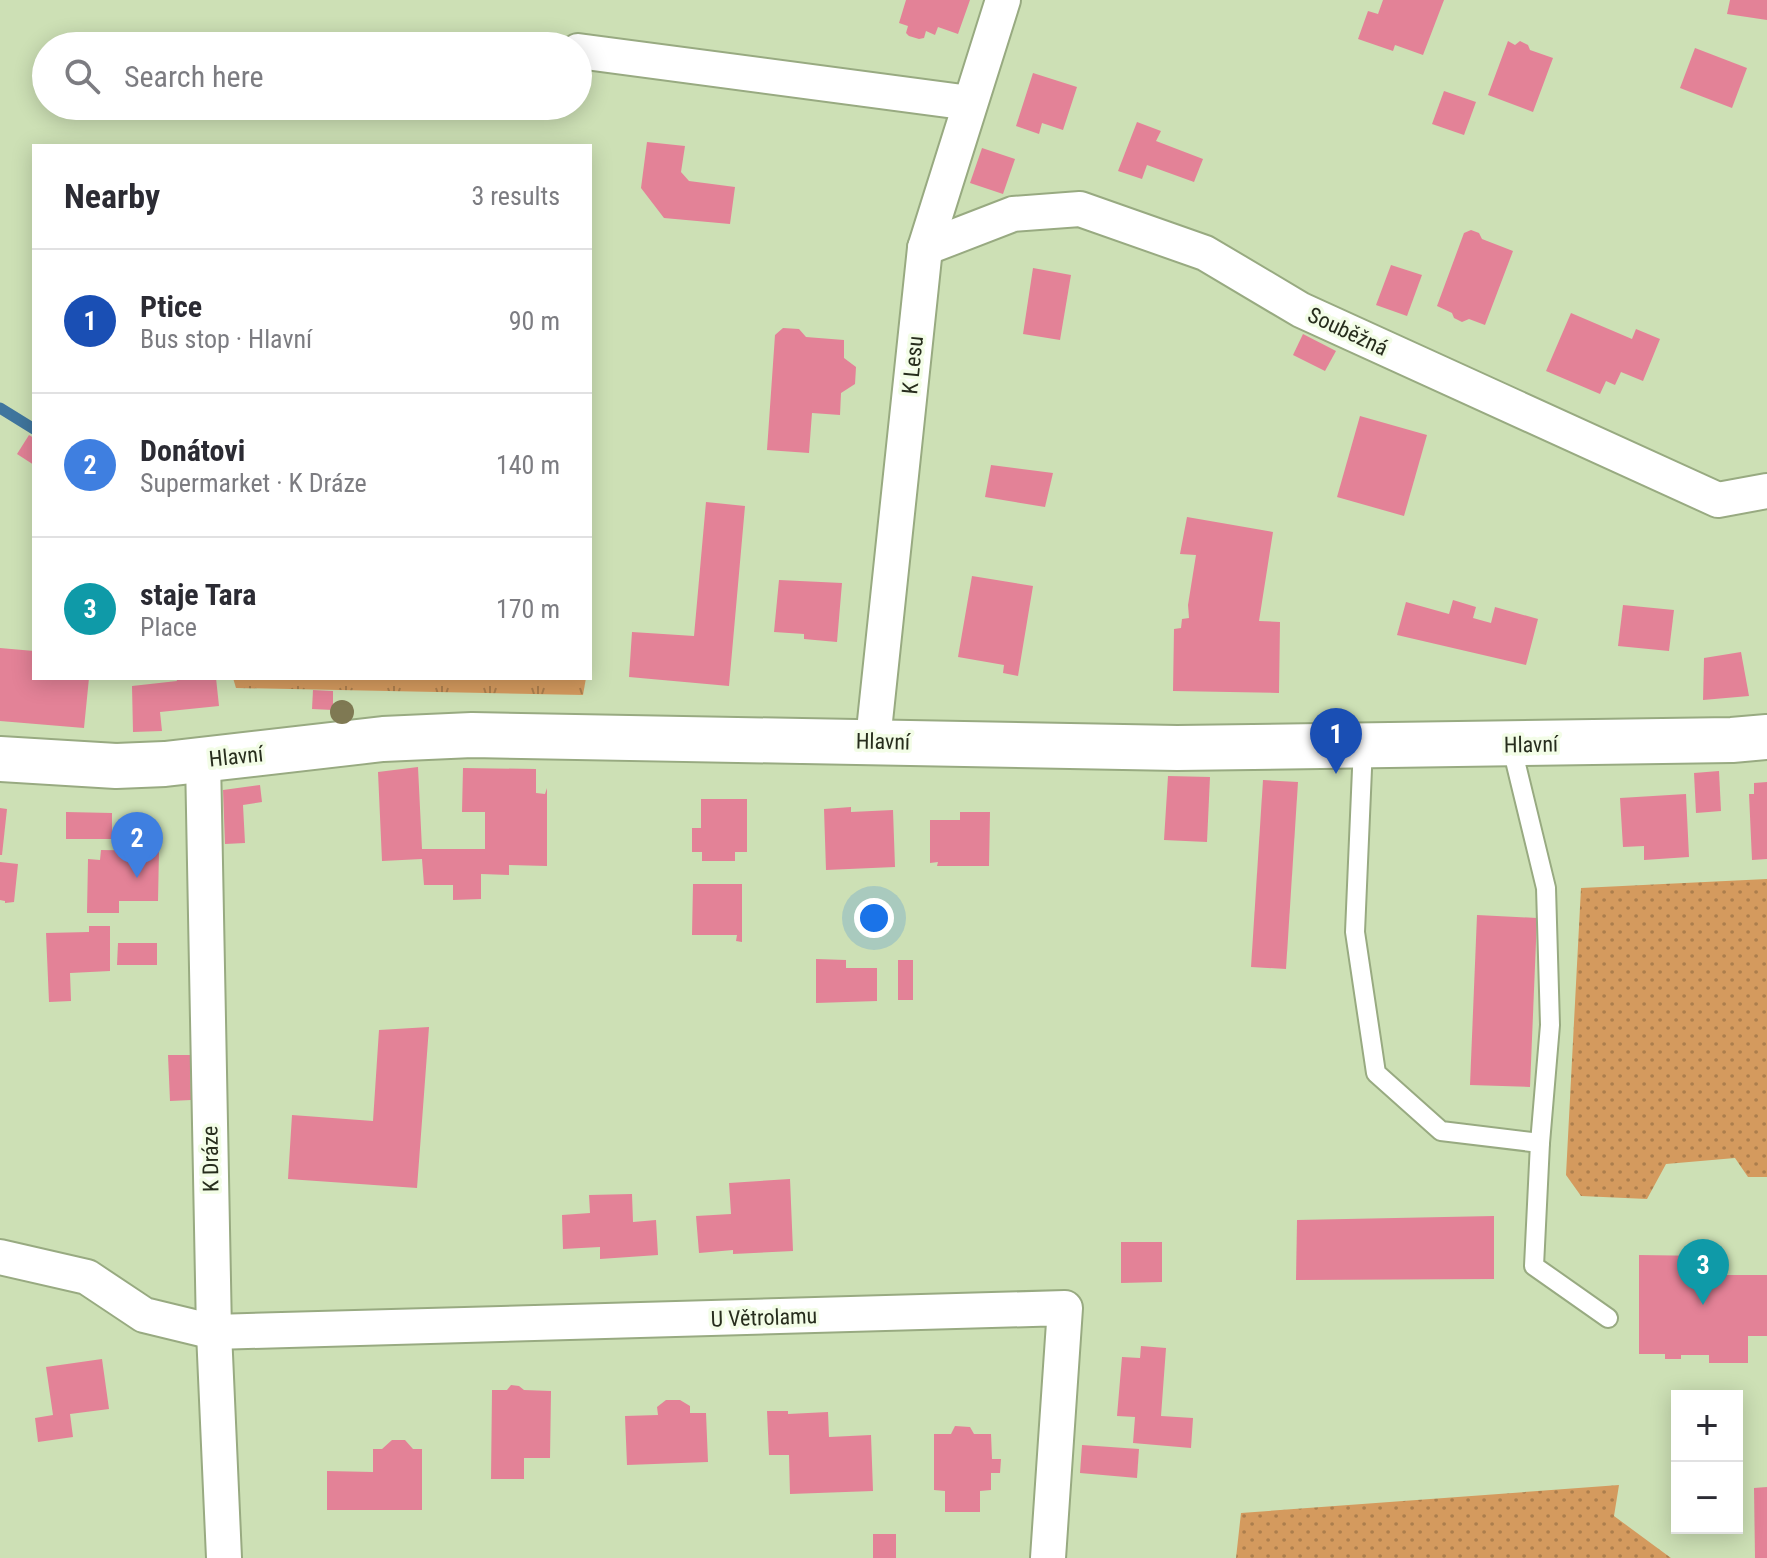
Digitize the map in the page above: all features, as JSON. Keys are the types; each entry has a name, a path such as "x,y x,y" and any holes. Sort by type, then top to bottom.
{"main road":[{"name":"Hlavní","path":"0,759 116,766 165,764 383,739 472,735 1177,748 1767,737"}],"street":[{"name":"K Lesu","path":"873,740 925,248 1003,0"},
{"path":"592,53 970,103"},
{"name":"Souběžná","path":"925,248 1013,214 1080,209 1205,253 1301,310 1718,500 1767,491"},
{"name":"K Dráze","path":"203,759 214,1332 224,1558"},
{"path":"0,1257 87,1277 144,1315 214,1332"},
{"name":"U Větrolamu","path":"214,1332 1065,1308 1048,1558"}],"lane":[{"path":"1511,744 1546,888 1550,1025 1534,1266 1608,1318"},
{"path":"1363,746 1355,932 1376,1073 1441,1131 1540,1143"}],"green space":[{"path":"234,680 586,680 583,695 236,688"},
{"path":"1767,879 1767,1177 1748,1177 1735,1158 1666,1164 1647,1199 1581,1196 1566,1175 1581,888"},
{"path":"1619,1485 1614,1516 1671,1558 1236,1558 1241,1513"}],"building":[{"path":"906,0 970,0 958,34 938,27 935,35 926,31 924,38 919,39 909,36 906,33 908,26 899,23"},
{"path":"1383,0 1444,0 1423,55 1395,45 1393,51 1358,39 1368,11 1378,14"},
{"path":"1730,0 1767,0 1767,20 1727,14"},
{"path":"1508,41 1515,45 1520,41 1530,50 1553,58 1533,112 1488,95"},
{"path":"1695,48 1747,68 1732,108 1680,88"},
{"path":"1033,73 1077,87 1063,130 1042,123 1039,134 1016,126"},
{"path":"1444,91 1476,102 1464,135 1432,124"},
{"path":"1137,122 1161,131 1156,141 1203,159 1194,182 1147,165 1142,179 1118,171"},
{"path":"647,142 685,146 681,172 689,181 735,187 730,224 664,218 641,188"},
{"path":"982,148 1015,159 1003,194 970,183"},
{"path":"1471,230 1479,233 1482,239 1513,251 1485,325 1469,319 1462,322 1437,306 1464,233"},
{"path":"1391,265 1422,275 1407,316 1376,305"},
{"path":"1033,268 1071,275 1060,340 1023,334"},
{"path":"1571,313 1632,339 1636,329 1660,339 1643,381 1621,372 1615,385 1606,381 1600,394 1546,371"},
{"path":"783,328 799,329 806,337 844,340 844,358 856,367 855,384 841,393 840,415 812,413 809,453 767,450 775,335"},
{"path":"1303,334 1336,351 1325,371 1293,355"},
{"path":"1360,416 1427,435 1404,516 1337,497"},
{"path":"29,435 32,437 32,464 17,454"},
{"path":"991,465 1053,473 1045,507 985,497"},
{"path":"706,502 745,506 729,686 629,677 632,632 694,636"},
{"path":"1187,517 1273,532 1259,621 1280,622 1279,693 1173,691 1174,629 1181,628 1182,619 1189,618 1188,605 1196,555 1180,554"},
{"path":"972,576 1033,586 1018,676 1003,673 1004,665 958,657"},
{"path":"779,580 842,583 837,642 804,639 804,634 774,632"},
{"path":"1453,600 1476,607 1473,618 1491,623 1495,607 1538,619 1526,665 1397,635 1406,602 1449,614"},
{"path":"1623,605 1674,610 1669,651 1618,646"},
{"path":"0,648 32,651 32,680 89,680 84,728 0,721"},
{"path":"1741,652 1749,696 1703,700 1704,658"},
{"path":"216,680 219,706 160,712 162,731 133,732 132,686"},
{"path":"313,690 333,691 333,710 312,709"},
{"path":"418,767 422,849 485,849 485,812 462,812 463,768 536,769 536,793 545,794 547,788 547,866 509,865 509,875 481,874 481,899 453,900 453,885 424,885 422,859 382,861 378,772"},
{"path":"1719,771 1721,811 1696,813 1694,773"},
{"path":"1168,776 1210,777 1207,842 1164,840"},
{"path":"1263,780 1298,782 1286,969 1251,967"},
{"path":"1767,782 1767,859 1752,860 1749,794 1754,794 1754,783"},
{"path":"260,785 262,802 243,805 245,843 225,844 223,790"},
{"path":"1686,794 1689,857 1644,860 1644,846 1623,847 1620,798"},
{"path":"701,799 747,799 747,852 735,852 735,861 702,861 702,852 692,852 692,828 701,828"},
{"path":"851,807 851,812 893,810 895,867 826,870 824,809"},
{"path":"0,808 7,809 2,855 0,855"},
{"path":"66,812 112,813 112,839 66,839"},
{"path":"960,812 990,812 989,866 937,866 938,862 930,863 930,820 960,820"},
{"path":"101,850 159,851 158,901 119,901 119,913 87,913 88,859 100,860"},
{"path":"0,862 18,864 14,902 0,900"},
{"path":"693,884 742,884 742,942 736,941 737,935 692,935"},
{"path":"1477,915 1537,918 1530,1087 1470,1085"},
{"path":"89,926 110,926 110,971 70,973 71,1001 49,1002 46,933 89,932"},
{"path":"118,943 157,943 157,965 117,965"},
{"path":"816,959 846,960 846,968 877,968 877,1001 816,1003"},
{"path":"898,960 913,960 913,1000 898,1000"},
{"path":"429,1027 417,1188 288,1179 292,1115 373,1121 379,1030"},
{"path":"168,1055 190,1055 191,1100 170,1101"},
{"path":"790,1179 793,1251 699,1253 696,1216 731,1214 729,1183"},
{"path":"632,1194 633,1222 656,1220 658,1255 600,1259 600,1247 563,1249 562,1215 590,1213 589,1195"},
{"path":"1494,1216 1494,1279 1296,1280 1297,1220"},
{"path":"1121,1242 1162,1242 1162,1282 1121,1283"},
{"path":"1639,1255 1710,1256 1710,1275 1767,1275 1767,1336 1748,1336 1748,1363 1709,1363 1709,1355 1681,1355 1681,1359 1665,1359 1665,1354 1639,1354"},
{"path":"1141,1346 1166,1348 1161,1416 1193,1418 1191,1448 1133,1443 1135,1417 1117,1416 1122,1357 1140,1358"},
{"path":"102,1359 109,1409 70,1414 73,1437 38,1442 35,1418 53,1415 46,1367"},
{"path":"511,1385 524,1390 551,1391 550,1458 524,1458 524,1479 491,1479 492,1390 507,1390"},
{"path":"666,1400 680,1400 690,1406 690,1413 706,1413 708,1462 627,1465 625,1416 658,1415 657,1407"},
{"path":"767,1411 788,1411 788,1414 828,1412 829,1437 871,1435 873,1491 790,1494 789,1455 769,1455"},
{"path":"955,1426 970,1427 974,1434 991,1434 992,1459 1001,1459 1000,1473 991,1473 991,1490 980,1491 980,1512 945,1512 945,1491 934,1490 934,1434 951,1434"},
{"path":"392,1440 405,1440 413,1449 422,1449 422,1510 327,1510 327,1471 373,1472 373,1449 382,1449"},
{"path":"1082,1445 1139,1449 1137,1478 1080,1473"},
{"path":"1767,1487 1767,1558 1755,1558 1754,1488"},
{"path":"873,1534 896,1534 896,1558 873,1558"}],"waterway":[{"path":"0,408 32,428"}],"place":[{"name":"Ptice","path":"1336,774"},
{"name":"Donátovi","path":"137,878"},
{"name":"staje Tara","path":"1703,1305"}]}
